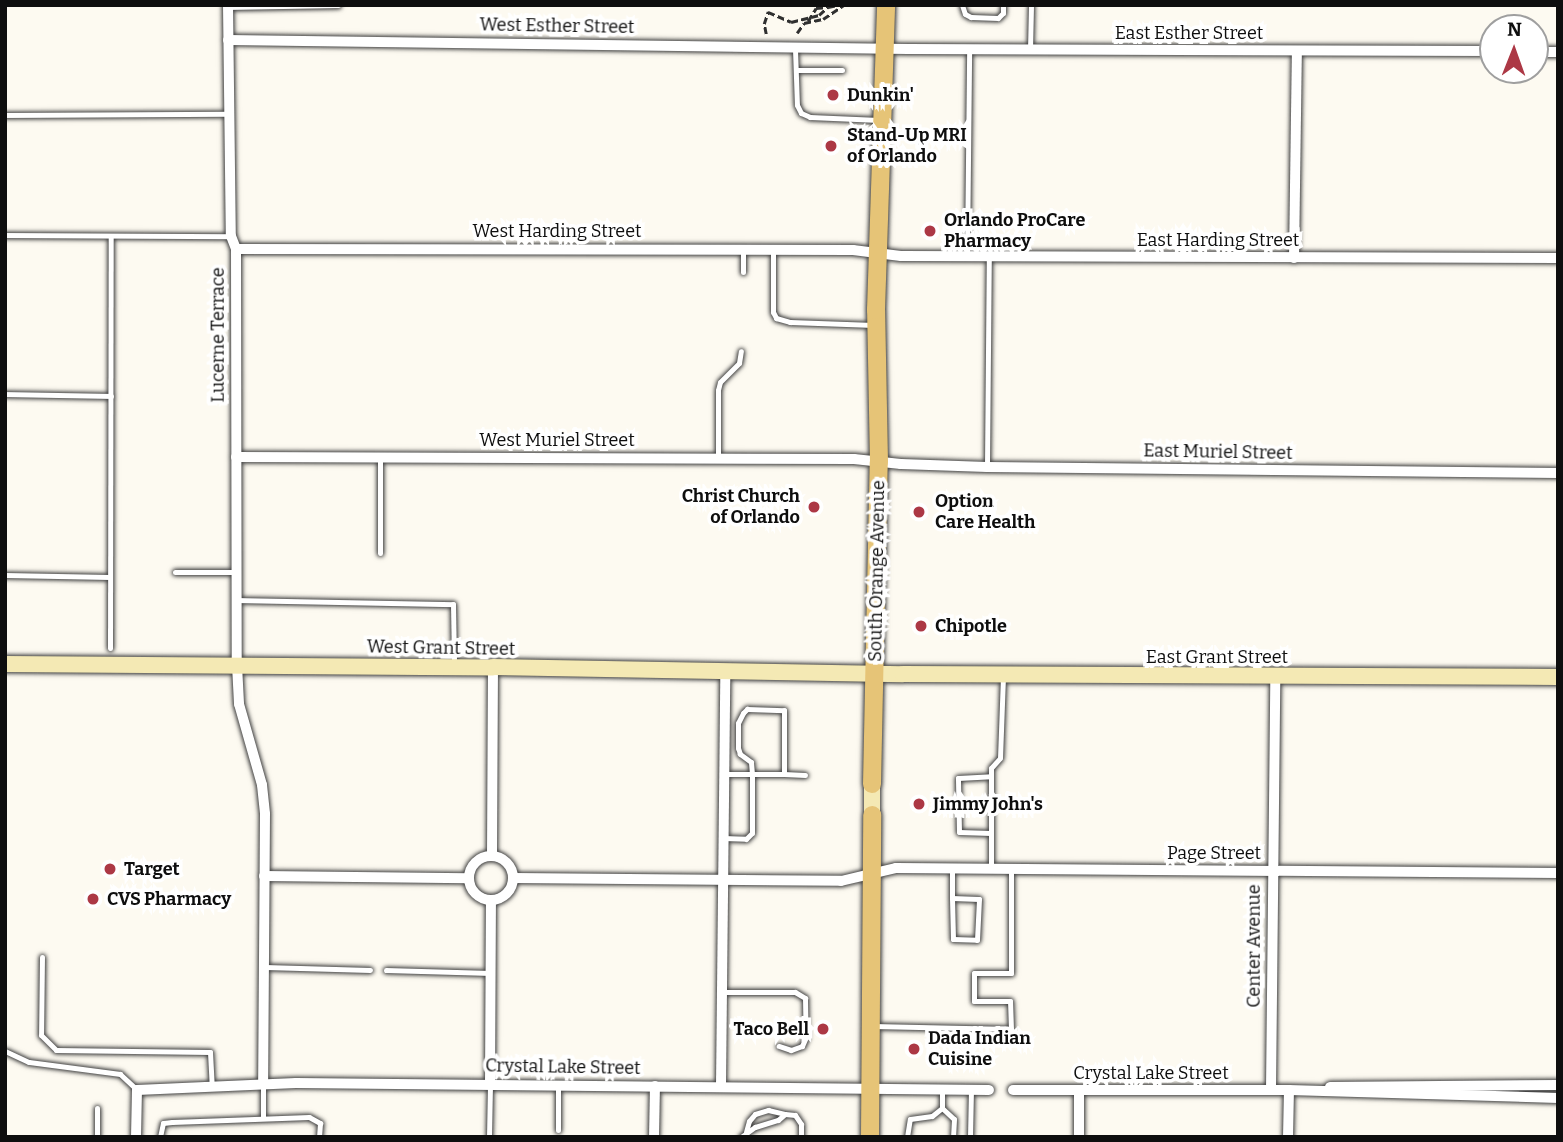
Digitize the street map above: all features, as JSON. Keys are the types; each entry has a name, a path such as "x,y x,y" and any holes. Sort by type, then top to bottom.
{"main road":[{"name":"South Orange Avenue","path":"872,784 878,462 877,253 886,5"},
{"name":"South Orange Avenue","path":"870,1137 872,815"}],"street":[{"name":"Lucerne Terrace","path":"228,6 231,236 236,248 237,665 239,704 262,785 263,1084"},
{"name":"West Esther Street","path":"228,40 884,47"},
{"name":"East Esther Street","path":"884,47 1479,51"},
{"path":"1294,258 1297,51"},
{"name":"West Harding Street","path":"236,248 773,250 877,253"},
{"name":"East Harding Street","path":"877,253 967,256 1558,258"},
{"name":"West Muriel Street","path":"236,457 854,458 878,462"},
{"name":"East Muriel Street","path":"878,462 987,467 1558,473"},
{"name":"West Grant Street","path":"5,664 876,673"},
{"path":"492,856 493,667"},
{"path":"721,1086 725,672"},
{"name":"East Grant Street","path":"876,673 1558,677"},
{"name":"Center Avenue","path":"1271,1090 1275,676"},
{"name":"South Orange Avenue","path":"872,784 872,815"},
{"path":"492,856 508,863 514,878 507,894 491,900 476,894 469,878 476,862 492,856"},
{"name":"Page Street","path":"514,878 841,881 896,868 1558,873"},
{"path":"264,876 469,878"},
{"path":"490,1084 491,900"},
{"name":"Crystal Lake Street","path":"137,1090 263,1084 989,1090"},
{"name":"Crystal Lake Street","path":"1289,1090 1360,1084 1558,1084"},
{"path":"654,1137 655,1086"},
{"path":"136,1137 137,1090"},
{"name":"Crystal Lake Street","path":"1013,1090 1289,1090 1558,1098"},
{"path":"1079,1090 1079,1137"},
{"path":"1288,1137 1289,1090"}],"lane":[{"path":"228,6 338,5"},
{"path":"962,5 964,14 971,18 998,18 1003,13 1003,5"},
{"path":"1030,50 1031,5"},
{"path":"795,46 797,105 801,113 810,117 882,120"},
{"path":"967,256 969,49"},
{"path":"796,70 842,70"},
{"path":"5,115 228,114"},
{"path":"5,235 231,236"},
{"path":"110,648 111,236"},
{"path":"743,250 743,272"},
{"path":"773,250 773,312 776,318 790,322 877,325"},
{"path":"987,467 989,256"},
{"path":"718,458 718,390 720,382 739,363 741,351"},
{"path":"5,394 111,396"},
{"path":"380,457 380,553"},
{"path":"175,572 236,572"},
{"path":"5,576 110,577"},
{"path":"237,600 453,604 454,667"},
{"path":"991,870 991,768 1000,758 1003,675"},
{"path":"723,838 746,839 752,833 751,762 740,754 738,748 738,723 747,709 784,710 783,774"},
{"path":"724,774 805,775"},
{"path":"991,833 959,832 958,791 959,776 992,776"},
{"path":"952,869 952,898 953,939 979,938 980,904 974,898 952,898"},
{"path":"870,1026 1011,1029 1010,1001 974,1002 974,973 1011,973 1011,870"},
{"path":"42,957 41,1035 56,1050 210,1052 212,1088"},
{"path":"264,967 370,970"},
{"path":"386,971 491,973"},
{"path":"722,992 795,992 805,998 806,1037 802,1046 791,1050 779,1046"},
{"path":"5,1051 29,1062 120,1074 137,1090"},
{"path":"263,1084 263,1118"},
{"path":"489,1137 490,1084"},
{"path":"558,1085 558,1130"},
{"path":"942,1089 942,1108 954,1119 953,1137"},
{"path":"970,1137 971,1090"},
{"path":"97,1108 97,1137"},
{"path":"907,1137 910,1119 932,1116 942,1108"},
{"path":"744,1135 755,1114 768,1110 795,1115 801,1124 801,1137"},
{"path":"744,1135 778,1120 785,1114"},
{"path":"931,1124 932,1116"},
{"path":"160,1137 163,1123 309,1117 320,1122 319,1137"}],"path":[{"path":"797,33 808,22 816,8 838,5"},
{"path":"808,22 823,19 844,5"},
{"path":"766,34 764,24 768,12 782,20 795,21 810,15 819,15 828,7"},
{"path":"782,20 783,13"}],"place":[{"name":"Dunkin'","path":"833,95"},
{"name":"Stand-Up MRI of Orlando","path":"831,146"},
{"name":"Orlando ProCare Pharmacy","path":"930,231"},
{"name":"Christ Church of Orlando","path":"814,507"},
{"name":"Option Care Health","path":"919,512"},
{"name":"Chipotle","path":"921,626"},
{"name":"Jimmy John's","path":"919,804"},
{"name":"Target","path":"110,869"},
{"name":"CVS Pharmacy","path":"93,899"},
{"name":"Taco Bell","path":"823,1029"},
{"name":"Dada Indian Cuisine","path":"914,1049"}]}
